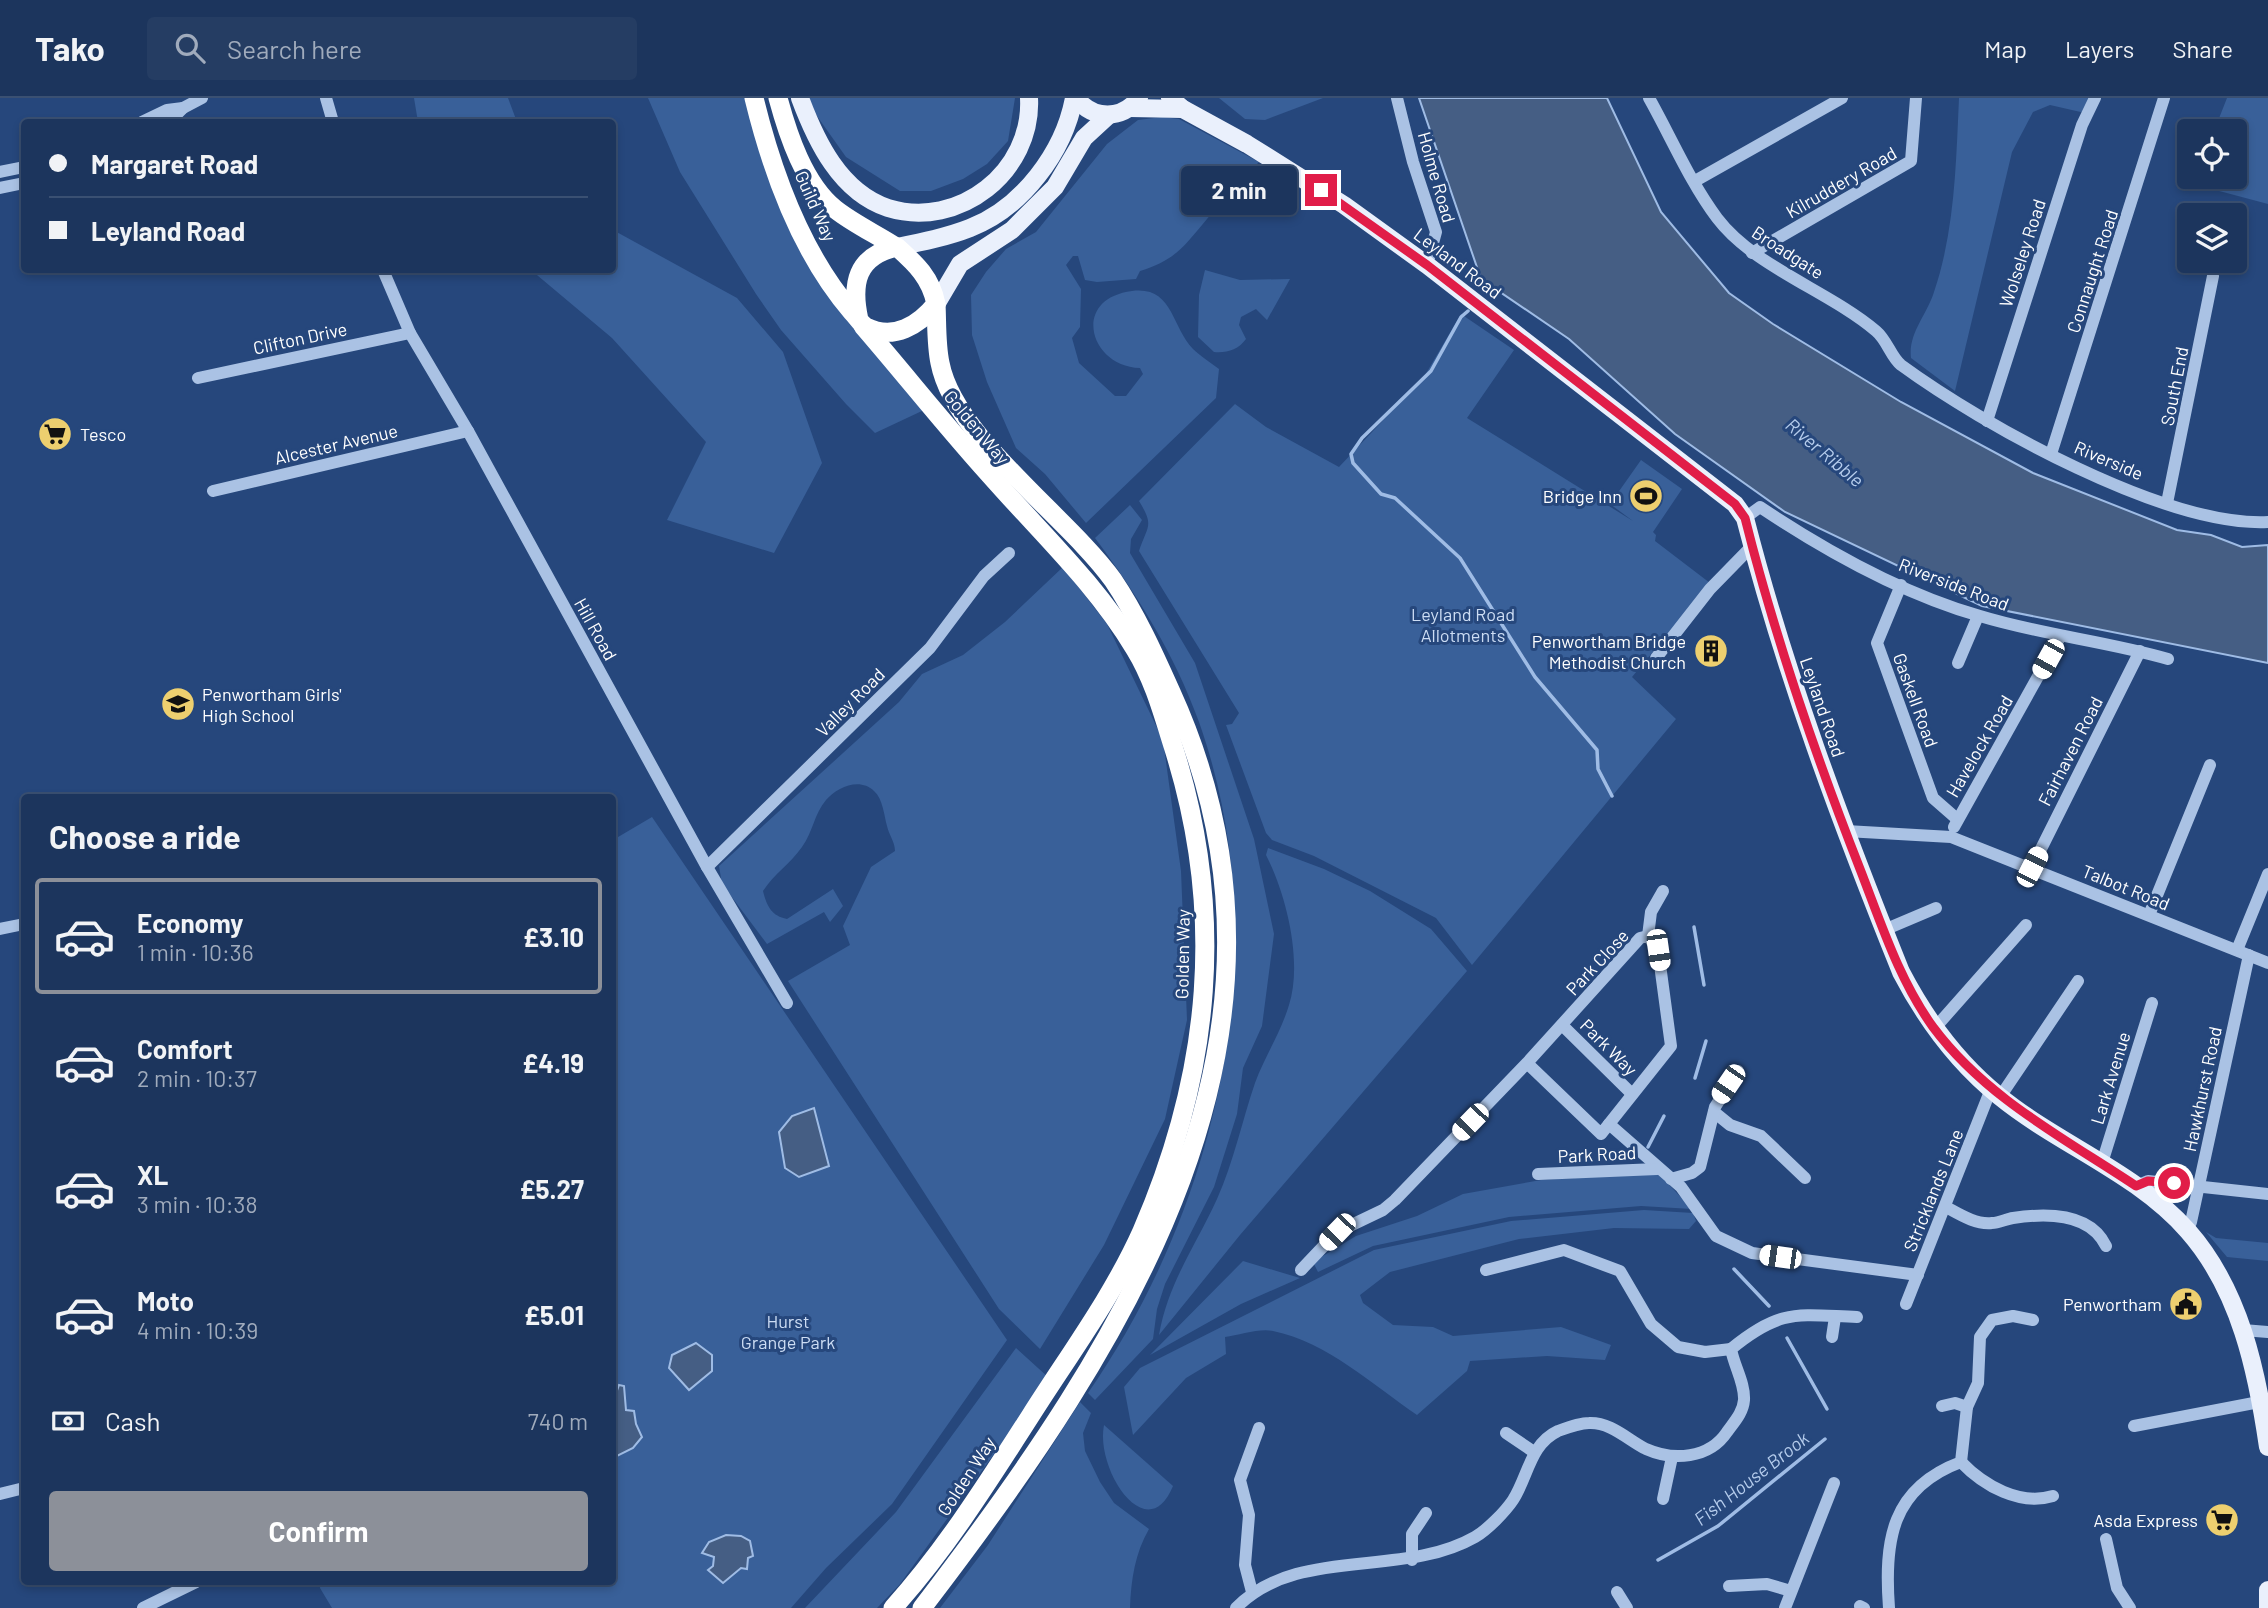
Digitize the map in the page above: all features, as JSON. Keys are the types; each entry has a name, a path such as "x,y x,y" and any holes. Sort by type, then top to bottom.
{"highway":[{"name":"Guild Way","path":"754,98 792,213 834,290 861,323"},
{"name":"Guild Way","path":"778,98 794,149 819,191 832,207 897,247"},
{"path":"897,247 927,277 937,303 918,323 906,329 879,332 861,323 854,289 857,277 875,256 897,247"},
{"name":"Golden Way","path":"922,1608 991,1518 1093,1366 1160,1239 1186,1173 1216,1067 1225,960 1218,852 1210,803 1191,734 1152,650 1112,580 956,405 940,363 937,303"},
{"name":"Golden Way","path":"861,323 995,481 1096,589 1138,653 1162,713 1186,786 1200,855 1205,897 1202,1033 1196,1065 1163,1179 1141,1233 1116,1283 961,1524 893,1608"}],"main road":[{"path":"800,98 825,153 840,174 864,194 887,207 909,211 949,209 964,204 991,187 1019,152 1028,124 1029,98"},
{"path":"897,247 972,228 1010,202 1049,161 1069,123 1075,98 1089,110 1109,115"},
{"name":"Leyland Road","path":"1109,115 1135,103 1176,104 1276,161 1344,205 1427,265 1723,492 1745,518 1784,659 1846,831 1901,972 1934,1028 1996,1093 2136,1186 2187,1230 2218,1274 2243,1330 2268,1447"},
{"path":"937,303 960,264 1012,230 1055,187 1084,138 1109,115"},
{"path":"2266,1607 2268,1590"}],"street":[{"path":"172,119 183,108 202,98"},
{"path":"327,98 332,119"},
{"name":"Holme Road","path":"1397,98 1413,162 1436,232 1427,265"},
{"path":"1695,181 1842,98"},
{"name":"Kilruddery Road","path":"1752,253 1911,161 1916,98"},
{"name":"Wolseley Road","path":"1987,421 2082,125 2095,98"},
{"name":"Connaught Road","path":"2051,454 2164,98"},
{"name":"Broadgate","path":"1653,99 1717,219 1752,253 1790,274 1878,332 1898,362 1949,396"},
{"path":"148,119 167,110 183,108"},
{"path":"0,172 21,168"},
{"path":"0,188 21,184"},
{"name":"Hill Road","path":"384,273 410,333 468,431 707,867 787,1003"},
{"name":"South End","path":"2167,503 2213,276"},
{"name":"Clifton Drive","path":"198,378 410,333"},
{"name":"Riverside","path":"1949,396 1987,421 2051,454 2167,503 2234,520 2268,522"},
{"name":"Alcester Avenue","path":"213,491 468,431"},
{"name":"Riverside Road","path":"1745,518 1760,507 1806,536 1901,585 1978,616 2060,637 2140,651 2168,659"},
{"path":"1656,658 1710,589 1753,545"},
{"name":"Valley Road","path":"707,867 930,648 984,576 1009,553"},
{"name":"Gaskell Road","path":"1901,585 1877,642 1933,798 1956,819"},
{"path":"1958,663 1978,616"},
{"name":"Havelock Road","path":"1951,837 1956,819 2060,637"},
{"name":"Fairhaven Road","path":"2032,867 2140,651"},
{"path":"2149,915 2210,765"},
{"name":"Talbot Road","path":"1846,831 1951,837 2268,963"},
{"name":"Hawkhurst Road","path":"2187,1230 2199,1185 2243,953 2268,874"},
{"path":"1648,936 1651,912 1663,891"},
{"path":"1884,930 1936,908"},
{"path":"0,929 21,925"},
{"path":"1934,1028 2026,926"},
{"name":"Park Close","path":"1527,1063 1640,938 1648,936 1658,950 1671,1046 1609,1124"},
{"name":"Stricklands Lane","path":"1906,1304 1996,1093 2078,981"},
{"name":"Lark Avenue","path":"2102,1163 2152,1003"},
{"name":"Park Way","path":"1562,1025 1632,1094"},
{"path":"1301,1270 1337,1232 1383,1210 1395,1200 1527,1063"},
{"name":"Park Road","path":"1527,1063 1601,1134 1609,1124 1657,1169 1681,1187 1716,1236 1752,1253 1918,1275"},
{"path":"1671,1179 1692,1173 1699,1167 1719,1098 1738,1071"},
{"path":"1714,1112 1730,1125 1761,1136 1805,1178"},
{"name":"Park Road","path":"1538,1174 1657,1169"},
{"path":"2136,1186 2148,1181 2268,1194"},
{"path":"1946,1207 1974,1220 1992,1224 2036,1214 2070,1219 2088,1224 2100,1233 2106,1246"},
{"path":"1486,1270 1564,1250 1620,1271 1651,1324 1678,1347 1705,1352 1731,1349 1764,1326 1790,1314 1857,1317"},
{"path":"1832,1337 1835,1317"},
{"path":"2033,1320 2013,1317 1992,1320 1980,1337 1978,1383 1967,1407 1961,1462 1976,1478 1999,1490 2036,1501 2053,1496"},
{"path":"2243,1330 2268,1332"},
{"path":"1236,1608 1252,1592 1322,1567 1412,1560 1439,1553 1477,1536 1512,1501 1534,1452 1556,1432 1590,1422 1618,1430 1646,1448 1672,1457 1701,1454 1723,1439 1742,1409 1742,1386 1731,1349"},
{"path":"2134,1426 2259,1402"},
{"path":"1942,1406 1955,1403 1967,1407"},
{"path":"1252,1592 1245,1565 1249,1515 1240,1480 1259,1428"},
{"path":"1506,1433 1534,1452"},
{"path":"1663,1499 1672,1457"},
{"path":"1889,1608 1889,1543 1899,1510 1926,1479 1961,1462"},
{"path":"1785,1608 1834,1483"},
{"path":"0,1494 21,1489"},
{"path":"1412,1560 1412,1534 1426,1513"},
{"path":"2106,1539 2117,1588 2130,1608"},
{"path":"1729,1586 1767,1584 1791,1591"},
{"path":"143,1608 191,1585"},
{"path":"1616,1592 1627,1608"}],"green space":[{"path":"414,98 508,98 516,119 418,119"},
{"path":"648,98 748,98 772,180 924,410 875,433 846,404 781,330 756,294 680,172"},
{"path":"809,98 1015,98 1008,141 987,164 963,179 931,191 900,191 846,157 812,109"},
{"path":"1219,98 1323,98 1265,120 1245,119"},
{"path":"1959,98 2091,98 2085,113 2050,105 2033,112 2012,152 1955,391 1911,358 1911,349 1915,332 1934,292 1946,245 1953,196"},
{"path":"2227,98 2268,98 2268,204 2212,189 2247,189 2247,119 2219,119"},
{"path":"1162,117 1179,119 1259,162 1178,251 1162,262 1140,271 1136,279 1097,282 1085,280 1078,256 1073,256 1066,265 1081,289 1080,327 1072,338 1079,363 1115,396 1126,396 1143,374 1140,368 1123,365 1109,357 1099,345 1094,332 1094,319 1100,306 1112,297 1132,291 1145,291 1156,295 1170,309 1193,349 1219,369 1216,398 1086,523 1045,474 1016,448 987,382 972,335 971,295 1006,249 1036,232 1107,144 1138,120"},
{"path":"616,232 737,298 783,352 822,463 774,553 667,520 706,442 612,338 535,273 616,273"},
{"path":"1205,270 1240,280 1290,279 1267,320 1256,309 1241,317 1239,325 1246,339 1232,350 1214,352 1198,337 1199,295"},
{"name":"Leyland Road Allotments","path":"1461,314 1514,350 1467,418 1633,521 1610,504 1641,460 1682,489 1653,532 1656,535 1655,541 1710,583 1632,677 1676,719 1472,965 1436,918 1314,856 1272,840 1266,833 1226,725 1232,724 1239,713 1139,551 1148,522 1139,501 1235,404 1266,427 1339,467 1424,377"},
{"path":"1130,505 1142,520 1131,539 1130,553 1195,663 1254,839 1274,934 1262,1026 1243,1068 1237,1114 1214,1187 1165,1284 1157,1309 1153,1339 1095,1400 1088,1393 1134,1318 1172,1239 1202,1156 1223,1070 1233,982 1234,894 1222,807 1199,722 1178,672 1154,626 1095,538"},
{"path":"1063,567 1107,624 1163,740 1181,871 1187,1020 1165,1119 1104,1245 1040,1349 999,1309 788,981 850,945 843,926 871,867 895,851 877,794 868,787 856,784 831,795 819,811 802,847 763,891 771,910 777,916 787,919 833,889 843,906 830,922 824,912 767,944 722,884 719,866 899,702 922,674 963,655 1005,622"},
{"name":"Hurst Grange Park","path":"652,817 1007,1340 892,1504 826,1568 791,1608 332,1608 320,1585 616,1585 616,838"},
{"path":"1268,848 1324,869 1370,891 1431,929 1467,971 1240,1235 1159,1335 1176,1281 1223,1185 1255,1083 1282,1025 1293,988 1290,928 1280,889 1266,855"},
{"path":"1658,1173 1692,1209 1641,1206 1509,1217 1373,1246 1318,1272 1313,1262 1356,1236 1417,1216 1463,1194 1541,1180"},
{"path":"1644,1210 1693,1213 1696,1221 1689,1229 1614,1228 1519,1239 1390,1272 1360,1295 1363,1303 1393,1325 1433,1327 1453,1336 1561,1327 1611,1345 1605,1360 1547,1356 1470,1361 1467,1371 1417,1415 1349,1366 1312,1345 1273,1331 1256,1331 1225,1337 1226,1354 1186,1378 1133,1435 1124,1387 1140,1368 1374,1250 1511,1221"},
{"path":"2206,1232 2216,1238 2268,1243 2268,1261 2227,1257"},
{"path":"1243,1261 1300,1278 1241,1304 1150,1355"},
{"path":"1016,1348 1049,1378 900,1584 877,1608 805,1608 896,1512"},
{"path":"1080,1402 1091,1413 1083,1433 1085,1451 1100,1482 1114,1503 1149,1529 1135,1567 1130,1608 940,1608 988,1545"},
{"path":"1104,1425 1173,1486 1162,1503 1150,1509 1137,1506 1125,1496 1107,1462 1103,1443"}],"water":[{"name":"River Ribble","path":"1419,98 1607,98 1661,212 1729,293 1773,324 1901,402 2033,473 2177,530 2211,535 2242,547 2268,545 2268,663 1982,606 1785,512 1675,434 1569,339 1481,279"},
{"path":"814,1108 829,1166 799,1177 785,1168 779,1132 792,1116"},
{"path":"696,1343 712,1355 712,1371 689,1390 669,1368 672,1355"},
{"path":"619,1385 624,1386 626,1410 634,1411 642,1437 633,1448 616,1456 616,1394"},
{"path":"726,1535 741,1536 750,1541 753,1556 748,1558 747,1569 741,1568 723,1583 708,1570 713,1566 714,1557 702,1553 709,1542"}],"waterway":[{"name":"Fish House Brook","path":"1489,294 1495,289"},
{"name":"Fish House Brook","path":"1468,311 1461,317 1431,371 1362,438 1351,454 1353,463 1381,494 1395,498 1460,558 1535,677 1597,750 1598,769 1612,796"},
{"name":"Fish House Brook","path":"1694,927 1704,985"},
{"name":"Fish House Brook","path":"1695,1078 1706,1041"},
{"name":"Fish House Brook","path":"1648,1147 1664,1116"},
{"name":"Fish House Brook","path":"1734,1269 1769,1306"},
{"name":"Fish House Brook","path":"1787,1338 1827,1409"},
{"name":"Fish House Brook","path":"1658,1560 1718,1526 1825,1439"}],"place":[{"name":"Tesco","path":"55,434"},
{"name":"Bridge Inn","path":"1646,496"},
{"name":"Penwortham Bridge Methodist Church","path":"1711,651"},
{"name":"Penwortham Girls' High School","path":"178,704"},
{"name":"Penwortham","path":"2186,1304"},
{"name":"Asda Express","path":"2222,1520"}],"route":[{"path":"1321,190 1427,265 1723,492 1735,504 1745,518 1784,659 1808,730 1901,972 1913,996 1934,1028 2000,1097 2136,1186 2148,1181 2174,1183"}]}
